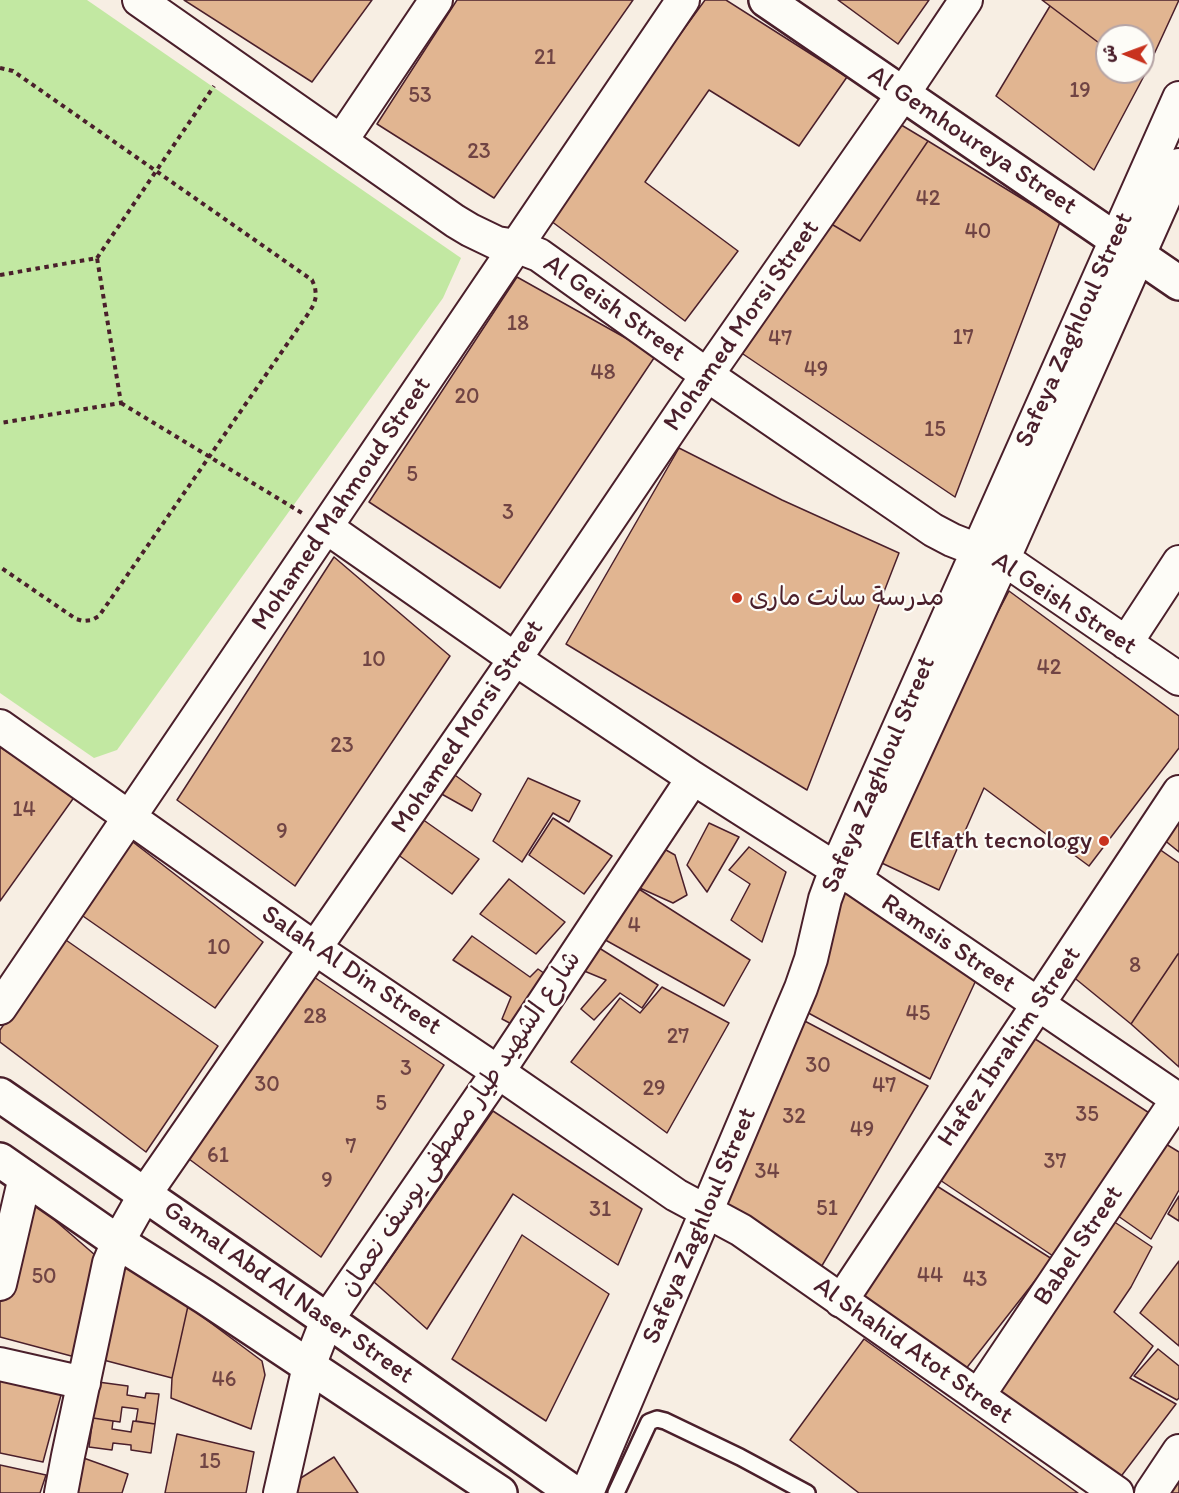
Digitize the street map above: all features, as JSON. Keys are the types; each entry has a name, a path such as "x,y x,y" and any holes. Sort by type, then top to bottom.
{"main road":[{"name":"Al Gemhoureya Street","path":"766,0 1179,283"},
{"name":"Gamal Abd Al Naser Street","path":"0,1095 574,1493"},
{"name":"Gamal Abd Al Naser Street","path":"12,1168 118,1242 205,1297 500,1493"}],"street":[{"name":"Al Geish Street","path":"140,0 455,221 497,243 516,246 538,255 707,375 933,530 1017,568 1179,679"},
{"path":"341,141 436,0"},
{"name":"Mohamed Mahmoud Street","path":"0,1008 683,0"},
{"name":"Mohamed Morsi Street","path":"61,1493 109,1263 145,1194 316,949 966,0"},
{"name":"Safeya Zaghloul Street","path":"587,1493 801,988 825,899 845,875 1127,247 1179,98"},
{"name":"Safeya Zaghloul Street","path":"1127,247 1179,165"},
{"name":"Ramsis Street","path":"326,527 515,659 693,778 845,875 1178,1098"},
{"path":"1126,643 1179,562"},
{"name":"Salah Al Din Street","path":"0,726 316,949 676,1195 707,1211"},
{"name":"شارع الشهيد طيار مصطفى يوسف نعمان","path":"280,1493 309,1366 327,1320 498,1072 693,778"},
{"name":"Hafez Ibrahim Street","path":"841,1301 1179,792"},
{"name":"Babel Street","path":"978,1396 1178,1098"},
{"path":"0,1284 12,1168"},
{"name":"Al Shahid Atot Street","path":"707,1211 741,1230 1117,1493"},
{"path":"0,1364 84,1383"},
{"path":"1151,1493 1179,1450"}],"lane":[{"path":"616,1493 649,1422 657,1419 740,1457 807,1493"}],"path":[{"path":"121,402 97,258 230,63"},
{"path":"0,68 13,71 312,280 316,296 310,311 99,616 92,620 76,620 0,567"},
{"path":"0,275 97,258"},
{"path":"0,423 121,402 326,527"}],"green space":[{"path":"0,0 87,0 461,258 443,298 117,750 94,758 0,693"}],"building":[{"path":"184,0 372,0 312,82"},
{"path":"457,0 633,0 494,198 377,124"},
{"path":"705,0 726,0 847,77 799,146 709,90 645,182 738,251 685,321 547,218"},
{"path":"838,0 929,0 898,44"},
{"path":"1042,0 1179,0 1155,52 1155,24 1095,24 1095,40"},
{"path":"1050,6 1095,40 1095,84 1140,84 1094,170 996,96"},
{"path":"893,120 928,141 860,241 828,222"},
{"path":"928,141 1060,222 955,497 740,352 828,222 860,241"},
{"path":"517,277 656,355 500,588 369,502"},
{"name":"مدرسة سانت مارى","path":"679,448 782,500 899,553 807,790 566,644"},
{"path":"334,557 450,656 295,886 177,800"},
{"path":"1009,591 1179,716 1179,748 1089,866 984,788 939,890 869,857"},
{"path":"0,747 75,796 0,901"},
{"path":"452,773 481,794 472,811 438,792"},
{"path":"528,778 580,801 569,822 553,813 522,862 493,841"},
{"path":"1179,802 1179,852 1158,835"},
{"path":"553,818 612,856 584,894 529,855"},
{"path":"422,819 479,859 452,894 397,854"},
{"path":"709,823 739,837 707,892 687,865"},
{"path":"129,839 263,942 215,1008 80,914"},
{"path":"1149,842 1179,863 1179,955 1131,1024 1066,971"},
{"path":"657,845 675,855 687,895 673,903 631,884"},
{"path":"749,847 786,872 762,942 731,920 750,884 729,870"},
{"path":"509,879 565,922 536,954 480,914"},
{"path":"631,884 750,960 724,1006 600,937"},
{"path":"850,890 977,978 930,1079 801,1009 833,896"},
{"path":"472,936 530,977 538,969 551,978 519,1028 502,1019 511,997 453,960"},
{"path":"63,938 218,1046 146,1152 0,1042 0,1030"},
{"path":"596,946 658,985 642,1008 620,993 594,1020 581,1009 606,980 577,968"},
{"path":"1179,955 1179,1067 1131,1024"},
{"path":"314,977 444,1065 321,1257 189,1159"},
{"path":"662,987 729,1023 667,1133 571,1062 620,998 640,1013"},
{"path":"799,1018 928,1086 820,1269 722,1204"},
{"path":"1026,1033 1157,1118 1059,1260 934,1176"},
{"path":"493,1111 642,1209 618,1265 513,1194 427,1329 374,1282"},
{"path":"1156,1138 1179,1152 1179,1190 1151,1239 1111,1211"},
{"path":"929,1181 1052,1259 965,1370 858,1291"},
{"path":"21,1191 95,1255 75,1357 0,1337 0,1284"},
{"path":"1179,1196 1179,1221 1168,1214"},
{"path":"1104,1215 1152,1247 1131,1287 1114,1312 1153,1346 1130,1378 1176,1404 1119,1479 991,1388"},
{"path":"522,1235 609,1294 546,1421 452,1359"},
{"path":"1179,1261 1179,1346 1140,1313"},
{"path":"124,1265 188,1306 172,1378 92,1357"},
{"path":"188,1306 262,1361 265,1375 251,1429 171,1398 172,1378"},
{"path":"864,1339 1078,1493 859,1493 790,1440"},
{"path":"1158,1349 1179,1366 1179,1398 1177,1400 1134,1376"},
{"path":"0,1375 64,1384 43,1462 0,1453"},
{"path":"98,1382 128,1386 127,1395 145,1398 146,1393 159,1394 155,1424 136,1421 138,1409 122,1407 120,1422 93,1418"},
{"path":"93,1418 113,1421 112,1429 131,1432 133,1421 155,1424 151,1453 131,1450 131,1445 113,1443 112,1450 89,1447"},
{"path":"177,1434 254,1452 246,1493 165,1493"},
{"path":"78,1456 128,1474 122,1493 75,1493"},
{"path":"334,1457 358,1493 284,1493 285,1488"},
{"path":"0,1465 46,1475 40,1493 0,1493"},
{"path":"1179,1477 1179,1493 1169,1493"}],"place":[{"name":"مدرسة سانت مارى","path":"737,598"},
{"name":"Elfath tecnology","path":"1104,841"}]}
